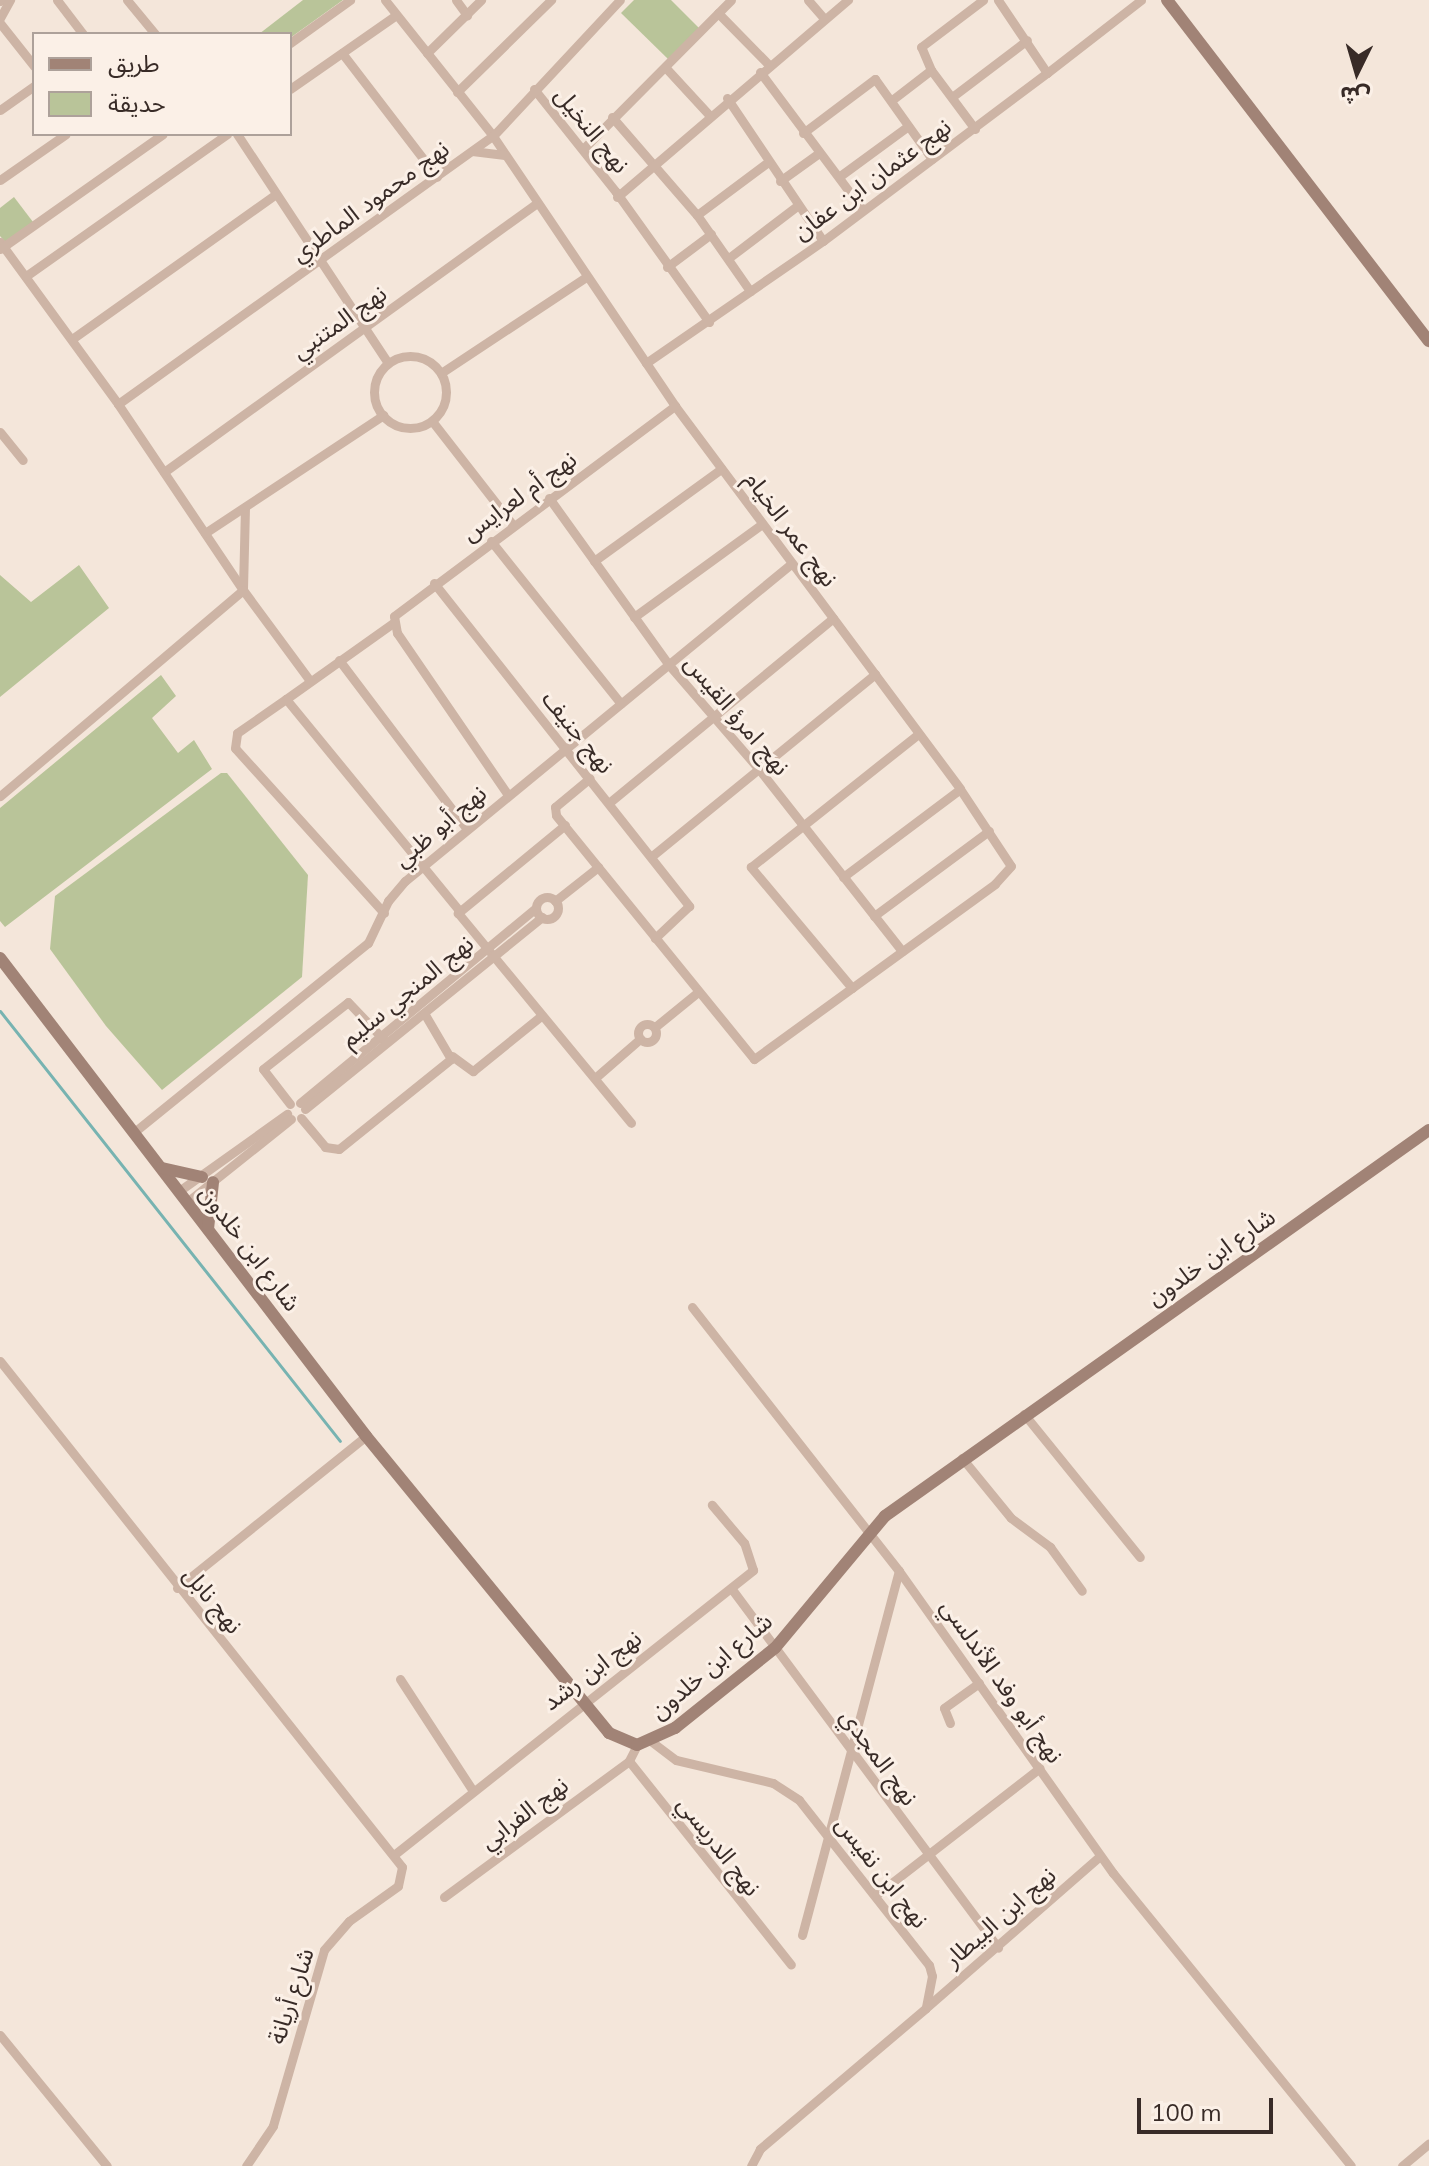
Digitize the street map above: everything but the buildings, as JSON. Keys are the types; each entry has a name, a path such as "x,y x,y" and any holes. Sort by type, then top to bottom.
{"street":[{"path":"10,0 0,21 32,63"},
{"path":"57,0 81,32"},
{"path":"127,0 153,32"},
{"path":"292,42 350,0"},
{"name":"نهج عمر الخيام","path":"385,0 493,136 675,406 1011,861 1008,872 754,1059 698,992"},
{"path":"456,0 467,15"},
{"path":"427,53 481,0"},
{"path":"457,92 551,0"},
{"name":"نهج محمود الماطري","path":"118,404 321,263 493,136 620,0"},
{"path":"583,149 731,0"},
{"path":"808,0 823,17"},
{"path":"617,197 727,98 770,66 823,17 848,0"},
{"path":"975,129 931,70 922,44 983,0"},
{"path":"998,0 1047,73"},
{"name":"نهج عثمان ابن عفان","path":"646,363 823,241 975,129 1141,0"},
{"path":"1167,0 1429,341"},
{"path":"718,13 770,66"},
{"path":"292,88 396,15"},
{"path":"952,97 1027,40"},
{"path":"342,53 437,177"},
{"path":"665,67 710,116"},
{"path":"892,100 931,70"},
{"path":"760,72 863,210"},
{"path":"803,133 871,79 878,80 932,159"},
{"path":"0,110 32,87"},
{"name":"نهج النخيل","path":"534,89 583,149 709,322"},
{"path":"727,98 823,241"},
{"path":"612,117 697,215 730,257 750,291"},
{"path":"840,176 908,126"},
{"path":"0,180 63,136"},
{"path":"159,136 1,246 72,339 243,590 310,681"},
{"path":"26,276 224,136"},
{"path":"238,136 388,363"},
{"path":"472,151 505,155"},
{"path":"780,181 819,153"},
{"path":"697,215 768,162"},
{"path":"72,339 276,194"},
{"name":"نهج المتنبي","path":"164,472 536,204"},
{"path":"730,257 797,206"},
{"path":"667,267 711,234"},
{"path":"441,373 586,277"},
{"path":"417,356 441,373 446,396 432,421 404,427 383,415 374,388 388,363 417,356"},
{"name":"نهج أم لعرايس","path":"384,913 235,748 237,733 339,660 395,628 399,610 675,406"},
{"path":"205,533 383,415"},
{"path":"432,421 513,525"},
{"path":"0,432 23,460"},
{"path":"594,561 721,469"},
{"name":"نهج امرؤ القيس","path":"549,498 669,665 758,768 902,951"},
{"path":"0,796 243,590 245,507"},
{"path":"634,617 762,524"},
{"path":"491,541 621,704"},
{"name":"نهج أبو ظبي","path":"133,1133 368,943 393,892 421,867 791,564"},
{"name":"نهج جنيف","path":"434,583 610,802 689,906 655,938"},
{"path":"610,802 833,618"},
{"path":"395,628 508,795"},
{"path":"339,660 467,829"},
{"path":"652,856 875,674"},
{"path":"286,699 459,910 490,955 631,1123"},
{"path":"852,988 751,867 918,734"},
{"path":"590,778 554,809 698,992 655,1027 641,1025 640,1039 595,1078"},
{"path":"843,877 960,789"},
{"path":"459,910 565,825"},
{"path":"874,916 989,831"},
{"path":"555,901 598,867"},
{"path":"545,897 555,901 555,915 539,913 545,897"},
{"name":"نهج المنجي سليم","path":"384,1040 424,1013 539,913"},
{"name":"نهج المنجي سليم","path":"183,1197 296,1111 490,955"},
{"path":"0,958 49,1025"},
{"path":"0,972 49,1025"},
{"path":"384,1040 348,1002 263,1069 325,1147 339,1149 452,1056"},
{"path":"424,1013 452,1056 473,1071 541,1016"},
{"name":"شارع ابن خلدون","path":"49,1025 366,1436 609,1733 637,1745 652,1742 775,1648 868,1532 961,1458 1429,1130"},
{"path":"160,1167 208,1180 208,1229"},
{"name":"نهج أبو وفد الأندلسي","path":"692,1307 899,1571 1100,1856 1351,2166"},
{"name":"نهج نابل","path":"0,1361 177,1588 398,1858"},
{"path":"1024,1414 1140,1557"},
{"path":"177,1588 366,1436"},
{"path":"961,1458 1011,1518 1050,1547 1082,1591"},
{"name":"نهج ابن رشد","path":"398,1858 473,1791 584,1700 753,1570 754,1561 712,1505"},
{"path":"802,1935 899,1571"},
{"name":"نهج المجدي","path":"731,1588 926,1856 998,1948"},
{"path":"400,1679 473,1791"},
{"path":"950,1723 944,1708 979,1683"},
{"name":"نهج ابن نفيس","path":"652,1742 676,1760 785,1789 828,1835 929,1965 934,1989 926,2008"},
{"path":"629,1761 637,1745"},
{"name":"نهج الفرابي","path":"444,1897 629,1761"},
{"name":"نهج الدريسي","path":"629,1761 791,1965"},
{"path":"876,1895 1040,1768"},
{"name":"نهج ابن البيطار","path":"926,2008 1100,1856"},
{"name":"شارع أريانة","path":"246,2166 273,2126 324,1950 349,1921 398,1886 398,1858"},
{"path":"751,2166 760,2149 926,2008"},
{"path":"0,2035 107,2166"},
{"path":"1402,2166 1429,2143"}],"green space":[{"path":"303,0 343,0 292,37 292,32 262,32"},
{"path":"634,0 671,0 699,28 668,59 621,13"},
{"path":"14,197 33,222 5,242 0,236 0,208"},
{"path":"79,565 109,608 0,697 0,575 31,602"},
{"path":"161,675 176,696 152,718 178,753 194,740 212,769 5,927 0,921 0,808"},
{"path":"221,773 227,773 308,875 302,977 162,1090 106,1026 50,949 55,896"}],"waterway":[{"path":"0,1011 340,1441"}]}
